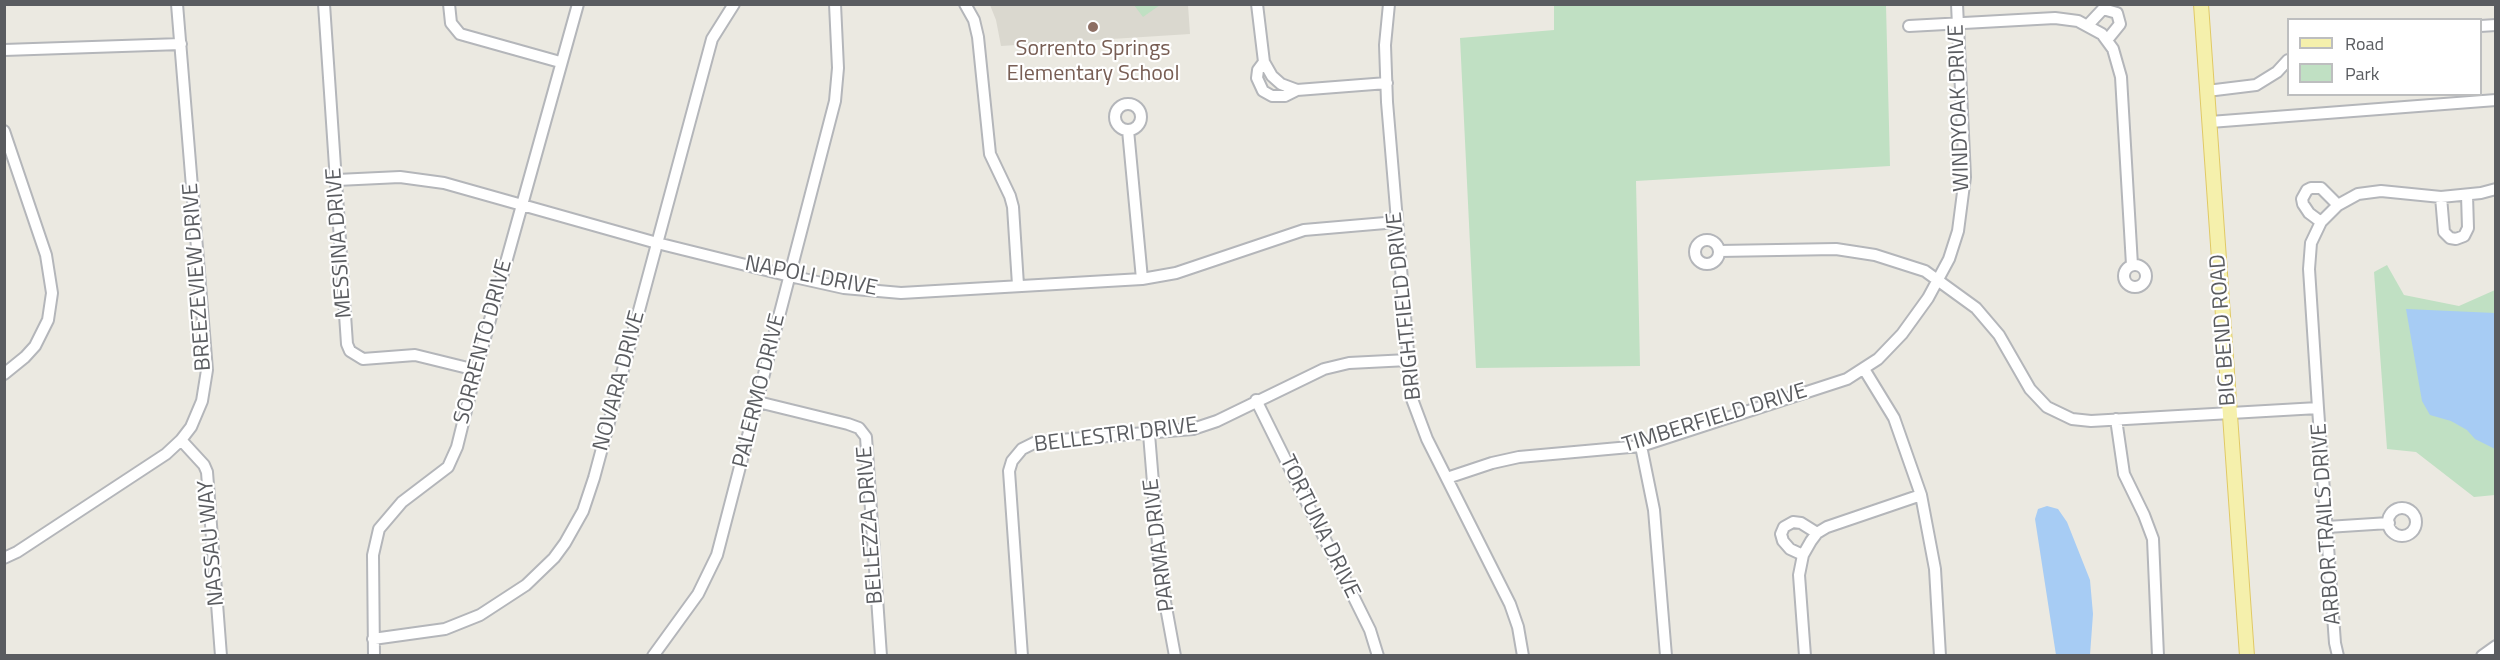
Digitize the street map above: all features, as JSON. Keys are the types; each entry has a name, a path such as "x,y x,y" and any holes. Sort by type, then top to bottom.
{"main road":[{"name":"BIG BEND ROAD","path":"2201,4 2247,656"}],"street":[{"name":"BREEZEVIEW DRIVE","path":"4,558 17,552 166,454 181,440 196,416 207,370 177,4"},
{"name":"MESSINA DRIVE","path":"324,4 347,344 350,351 363,359 414,355 476,370"},
{"path":"449,4 451,23 460,34 560,62"},
{"name":"SORRENTO DRIVE","path":"374,656 374,555 379,529 402,502 441,474 454,457 521,204 578,4"},
{"name":"NOVARA DRIVE","path":"373,639 444,629 480,615 526,585 554,558 565,543 583,511 594,478 712,39 734,4"},
{"name":"PALERMO DRIVE","path":"653,656 688,609 714,564 758,402 838,84 835,4"},
{"path":"965,4 974,20 978,37 990,154 1010,196 1018,285"},
{"path":"1257,4 1264,62 1275,80 1297,90"},
{"name":"BRIGHTFIELD DRIVE","path":"1389,4 1385,45 1387,83 1412,399 1417,418 1510,603 1518,627 1523,656"},
{"name":"WINDYOAK DRIVE","path":"1939,280 1958,231 1965,177 1957,4"},
{"path":"2088,25 2103,9 2117,13 2120,24 2107,40"},
{"path":"1910,26 2068,18 2088,25 2107,40 2118,64 2121,83 2132,265"},
{"path":"4,50 181,44"},
{"path":"1264,62 1258,70 1257,78 1263,91 1272,96 1297,90 1387,83"},
{"path":"2207,91 2256,85 2277,72 2287,62"},
{"path":"2210,122 2496,100"},
{"path":"1128,130 1142,279"},
{"path":"4,131 46,255 52,293 48,320 35,346 4,374"},
{"name":"NAPOLI DRIVE","path":"337,180 414,177 444,183 657,243 790,276 844,288 901,293 1142,279 1176,273 1304,230 1397,222"},
{"path":"2321,222 2309,213 2303,204 2302,199 2307,190 2321,188 2338,204"},
{"path":"2318,408 2309,269 2311,243 2321,222 2338,204 2358,194 2381,191 2441,197 2496,189"},
{"path":"2441,197 2444,232 2450,238 2456,239 2464,236 2468,228 2467,195"},
{"name":"ARBOR TRAILS DRIVE","path":"1719,251 1817,249 1857,251 1925,271 1976,308 2016,362 2022,379 2047,407 2072,419 2116,419 2318,408 2338,656"},
{"name":"TIMBERFIELD DRIVE","path":"1447,478 1492,462 1519,457 1641,446 1847,379 1878,359 1902,334 1939,280"},
{"name":"BELLESTRI DRIVE","path":"1022,656 1009,471 1012,461 1022,448 1036,442 1193,429 1217,421 1256,400 1324,369 1349,363 1408,360"},
{"path":"1864,369 1894,418 1921,495 1935,569 1940,656"},
{"name":"TORTUNA DRIVE","path":"1256,400 1370,630 1378,656"},
{"name":"BELLEZZA DRIVE","path":"758,402 848,424 859,428 866,437 881,656"},
{"path":"2116,419 2124,474 2153,539 2158,656"},
{"name":"PARMA DRIVE","path":"1149,434 1161,580 1174,656"},
{"name":"NASSAU WAY","path":"181,440 204,465 207,472 221,656"},
{"path":"1641,446 1654,510 1666,656"},
{"path":"1805,656 1799,587 1803,555 1817,533 1836,524 1921,495"},
{"path":"1803,555 1790,549 1783,541 1781,534 1784,527 1793,522 1801,523 1817,533"},
{"path":"2327,527 2389,523"},
{"path":"2482,656 2496,646"}],"shaded area":[{"name":"Sorrento Springs Elementary School","path":"990,5 1188,5 1190,34 1001,46 996,20"}],"green space":[{"path":"1134,5 1160,5 1143,17"},
{"path":"1554,5 1886,5 1890,166 1636,181 1640,366 1476,368 1460,38 1554,30"},
{"path":"2387,265 2404,295 2459,306 2495,290 2495,495 2474,497 2416,452 2387,449 2374,272"}],"water":[{"path":"2406,309 2495,313 2495,449 2475,439 2467,430 2451,421 2430,415 2422,401"},
{"path":"2047,506 2058,509 2067,522 2090,580 2093,614 2090,655 2056,655 2035,519 2038,509"}],"place":[{"name":"Sorrento Springs Elementary School","path":"1093,27"}]}
